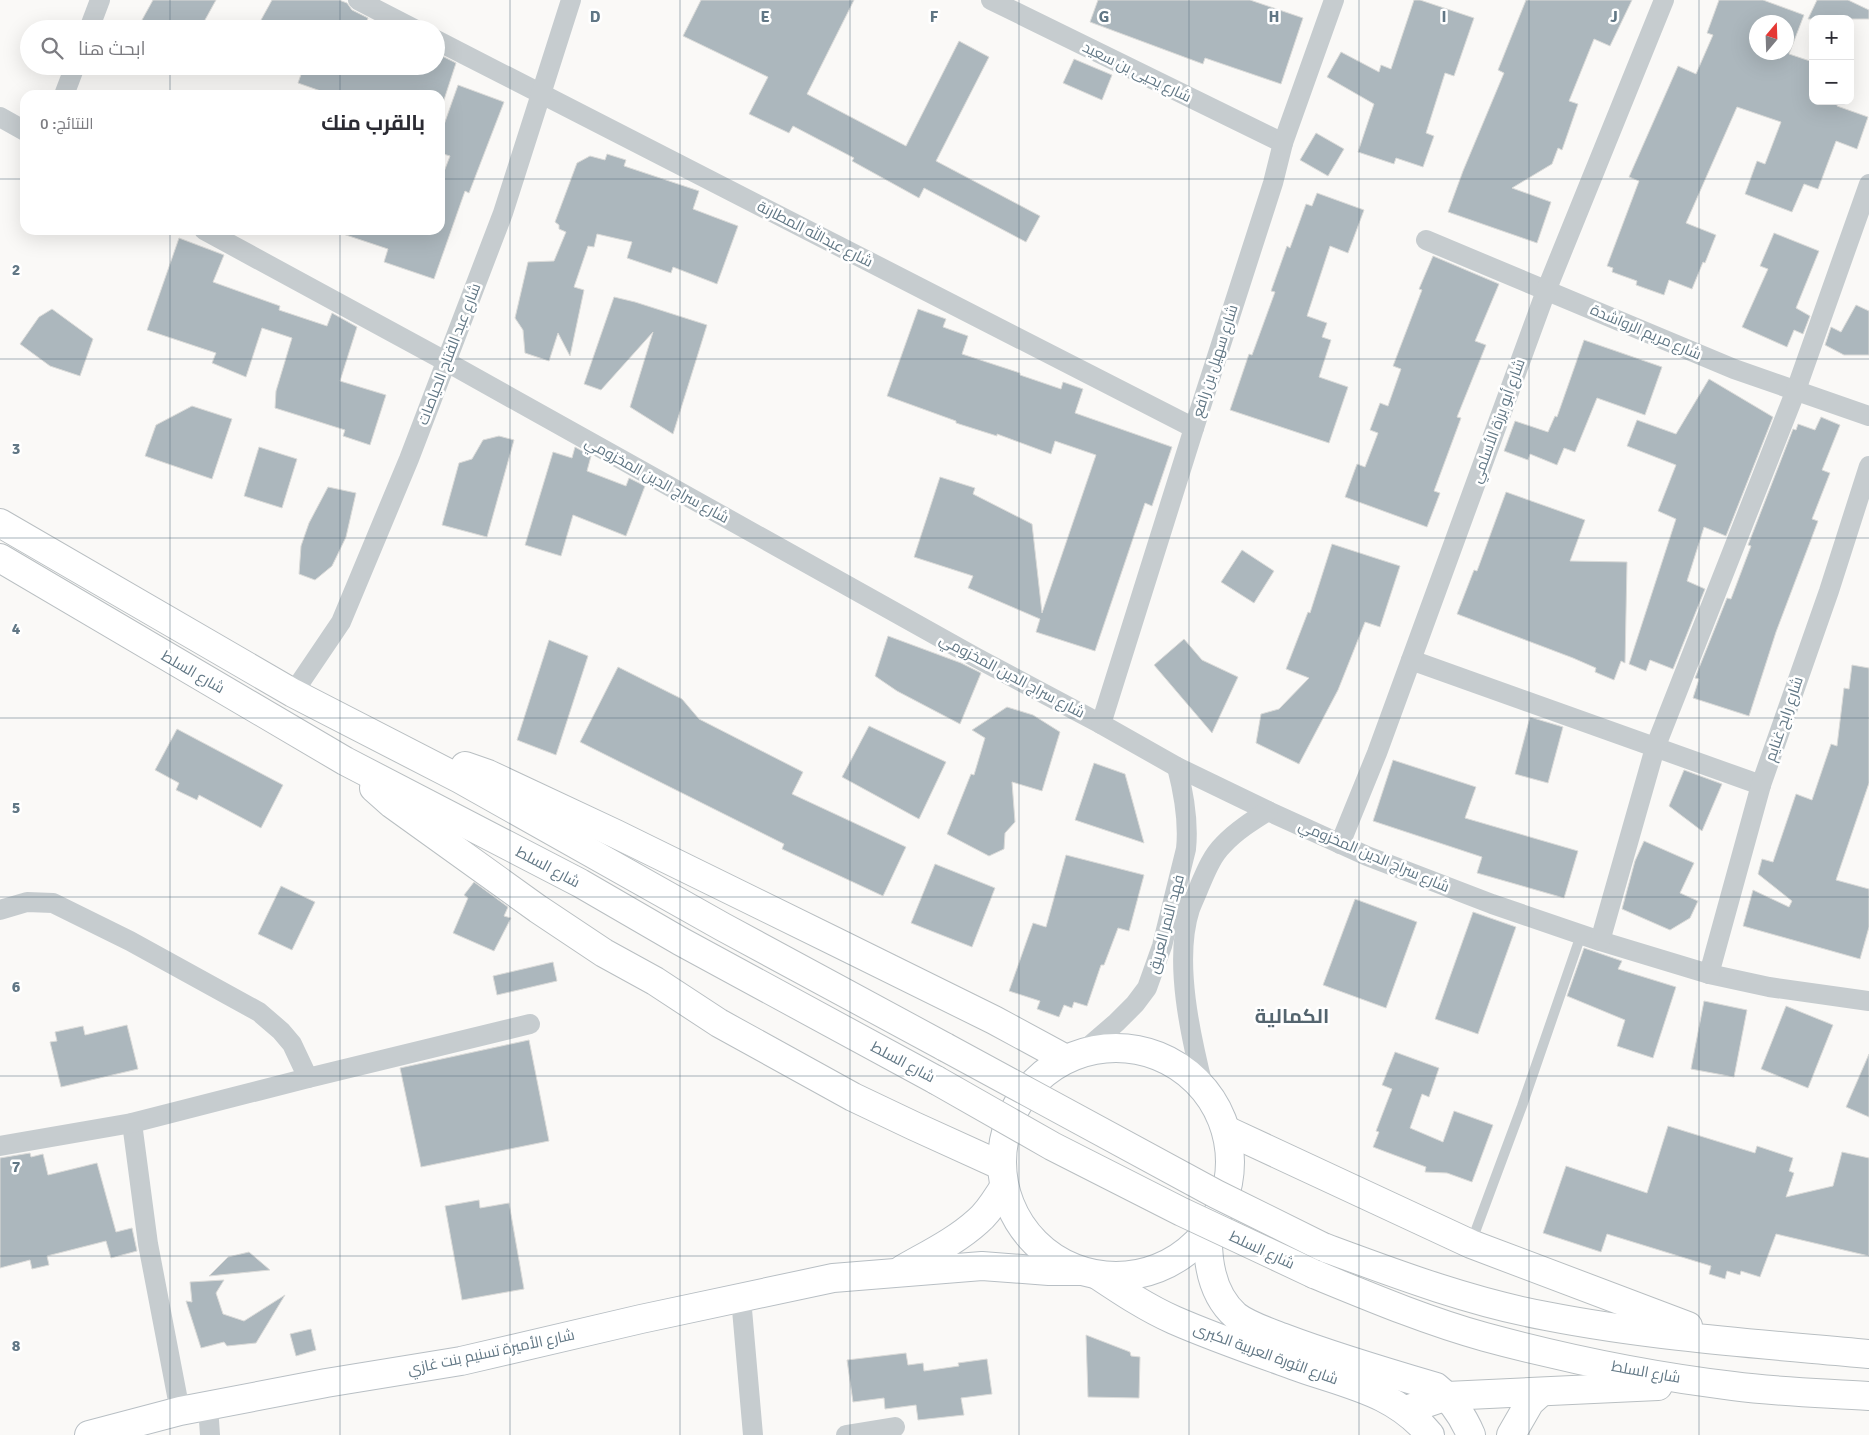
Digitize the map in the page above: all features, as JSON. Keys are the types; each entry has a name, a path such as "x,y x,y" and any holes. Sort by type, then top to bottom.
{"main road":[{"name":"شارع السلط","path":"0,523 293,693 460,779 723,927 1216,1194 1323,1247 1408,1278 1480,1301 1536,1314 1623,1329 1869,1354"},
{"name":"شارع السلط","path":"0,558 346,761 580,883 696,950 1070,1155 1182,1212 1314,1274 1372,1298 1483,1336 1551,1353 1647,1373 1734,1386 1869,1396"},
{"path":"396,745 456,763 496,778 1073,1057"},
{"path":"346,761 392,804 538,910 604,953 655,981 719,1023 853,1096 914,1126 1003,1177 1005,1133 1017,1103 1038,1077 1073,1057 1094,1050 1123,1048 1161,1057 1193,1077 1213,1101 1226,1130 1231,1165 1225,1200 1208,1232"},
{"path":"1226,1130 1471,1244 1722,1340"},
{"name":"شارع الثورة العربية الكبرى","path":"1003,1177 1010,1207 1025,1232 1044,1252 1089,1273 1172,1320 1381,1395 1406,1410 1430,1435"},
{"name":"شارع الأميرة تسنيم بنت غازي","path":"893,1274 957,1238 979,1220 992,1205 1003,1177"},
{"name":"شارع الثورة العربية الكبرى","path":"1208,1232 1207,1253 1210,1268 1225,1303 1236,1316 1260,1328 1329,1355 1436,1387 1447,1396 1466,1423 1471,1435"},
{"name":"شارع الأميرة تسنيم بنت غازي","path":"89,1435 180,1411 326,1383 461,1361 833,1278 982,1266 1089,1273 1140,1274 1159,1269 1178,1260 1208,1232"},
{"path":"1406,1410 1447,1396 1540,1393 1621,1387 1734,1386"},
{"path":"1511,1435 1530,1402 1540,1393"}],"street":[{"path":"92,20 100,0"},
{"path":"358,0 397,20"},
{"name":"شارع عبد الفتاح الحياصات","path":"293,693 341,622 384,520 503,214 571,0"},
{"name":"شارع يحيى بن سعيد","path":"991,0 1283,143"},
{"name":"شارع سهيل بن رافع","path":"1101,724 1273,183 1283,143 1334,0"},
{"name":"شارع أبو برزة الأسلمي","path":"1340,844 1412,660 1546,291 1664,0"},
{"name":"شارع عبدالله المطارنة","path":"445,45 1194,428"},
{"path":"66,90 72,75"},
{"path":"0,117 20,128"},
{"path":"1590,938 1655,748 1796,390 1869,184"},
{"name":"شارع سراج الدين المخزومي","path":"213,235 447,362 975,657 1177,767 1268,811 1340,844 1428,880 1590,938 1709,974 1769,987 1869,1001"},
{"name":"شارع مريم الرواشدة","path":"1426,240 1734,369 1869,416"},
{"name":"شارع رابح غنايم","path":"1709,974 1761,784 1829,591 1869,466"},
{"path":"1412,660 1655,748 1761,784"},
{"name":"فهد النمر العريق","path":"1177,767 1185,802 1188,834 1181,907 1184,941 1184,987 1204,1090"},
{"name":"فهد النمر العريق","path":"1073,1057 1128,1010 1147,988 1162,946 1181,907 1221,847 1240,830 1268,811"},
{"path":"0,910 27,902 53,903 130,940 260,1012 292,1044 308,1078"},
{"path":"0,1146 132,1123 530,1024"},
{"path":"132,1123 148,1244 180,1411"},
{"path":"741,1298 753,1435"},
{"path":"208,1406 210,1435"},
{"path":"846,1435 895,1427"}],"lane":[{"path":"1471,1244 1522,1106 1590,938"}],"building":[{"path":"153,0 216,0 205,20 142,20"},
{"path":"272,0 339,0 347,3 352,10 368,18 367,20 261,20"},
{"path":"701,0 854,0 807,94 906,146 959,41 989,57 936,161 1040,216 1026,242 924,188 919,198 852,161 854,158 793,126 789,133 749,114 768,77 683,36"},
{"path":"1098,0 1250,0 1303,18 1281,84 1205,58 1203,64 1090,22"},
{"path":"1414,0 1420,0 1474,18 1454,76 1445,73 1426,133 1434,136 1423,167 1396,158 1394,164 1358,152 1374,104 1327,77 1341,52 1379,72 1381,65 1391,69"},
{"path":"1526,0 1632,0 1610,46 1594,39 1569,101 1578,104 1562,150 1558,148 1552,164 1512,188 1551,202 1537,243 1448,212 1504,73 1498,70"},
{"path":"1719,0 1763,0 1804,15 1794,41 1794,15 1749,15 1749,60 1794,60 1794,56 1809,61 1809,105 1837,105 1868,117 1857,149 1836,141 1818,189 1804,184 1792,212 1745,194 1757,161 1765,164 1781,122 1737,107 1686,223 1716,235 1692,289 1669,280 1664,295 1636,285 1637,281 1612,272 1613,268 1607,266 1639,181 1629,177 1678,66 1696,74 1713,35 1707,33"},
{"path":"1817,0 1848,0 1869,10 1869,19 1854,19 1854,15 1810,15"},
{"path":"445,58 456,63 445,97 445,90 318,90 298,83 301,75 445,75"},
{"path":"1074,59 1112,75 1102,100 1063,83"},
{"path":"458,85 504,102 469,193 465,191 434,279 384,262 388,249 346,235 445,235 445,169 450,156 445,154 445,122"},
{"path":"1316,133 1344,149 1328,176 1300,160"},
{"path":"607,154 626,160 624,166 699,191 693,209 738,226 717,284 673,267 671,273 627,258 632,242 597,234 594,247 588,246 574,287 584,290 570,356 558,333 549,361 525,353 523,330 515,318 528,262 554,261 566,232 559,229 559,225 555,222 577,163 590,156 605,160"},
{"path":"1317,193 1364,210 1348,253 1330,246 1307,316 1327,323 1322,337 1331,340 1319,377 1348,387 1329,443 1230,410 1249,354 1252,355 1275,292 1271,291 1287,246 1290,248 1306,204 1312,206"},
{"path":"1774,233 1819,251 1796,308 1810,316 1803,334 1794,330 1787,347 1742,327 1768,269 1760,266"},
{"path":"179,238 224,255 213,282 280,306 279,310 327,326 332,313 357,327 340,381 386,395 370,445 343,436 345,430 275,408 276,391 292,338 262,328 246,377 212,363 216,353 147,330"},
{"path":"1433,256 1499,284 1475,341 1486,345 1457,417 1461,418 1434,491 1440,493 1427,527 1345,497 1357,464 1365,467 1378,433 1370,430 1380,403 1388,406 1401,369 1393,366 1422,290 1419,289"},
{"path":"614,297 707,325 673,434 630,407 653,332 601,390 584,384"},
{"path":"1856,305 1869,311 1869,355 1844,355 1825,345 1831,327 1841,332"},
{"path":"52,309 93,339 80,376 50,366 20,344 39,317"},
{"path":"918,309 946,319 943,327 968,336 962,354 1061,389 1063,382 1083,389 1075,413 1172,447 1152,506 1145,503 1095,651 1036,632 1040,619 968,588 973,576 914,557 940,477 975,488 973,494 1032,524 1042,613 1096,455 1055,441 1051,454 997,434 997,436 956,423 956,421 887,396"},
{"path":"1584,340 1662,367 1645,415 1597,398 1575,452 1564,448 1557,465 1530,454 1528,460 1504,451 1515,421 1548,432 1555,416 1557,417"},
{"path":"1709,379 1773,417 1726,536 1704,527 1687,581 1705,589 1673,669 1650,660 1646,671 1629,664 1676,519 1658,511 1676,465 1627,446 1637,420 1676,434"},
{"path":"192,406 232,419 212,479 145,456 156,425"},
{"path":"1821,417 1840,425 1822,470 1830,473 1812,519 1818,521 1776,632 1749,716 1693,698 1699,679 1695,678 1727,598 1731,599 1751,546 1748,545 1793,429 1796,430 1798,424 1815,430"},
{"path":"499,436 514,440 487,537 442,525 459,463 472,459 483,440"},
{"path":"259,447 297,459 282,508 244,496"},
{"path":"575,447 591,456 587,471 626,486 629,478 645,486 626,536 573,515 561,556 525,545 553,452 572,458"},
{"path":"328,487 356,493 346,537 332,566 315,580 299,574 301,546 309,523"},
{"path":"1506,492 1585,520 1570,561 1627,562 1625,663 1621,661 1614,680 1595,672 1596,668 1573,658 1457,614 1474,570 1477,571"},
{"path":"1332,544 1400,566 1380,627 1365,622 1338,690 1299,764 1256,743 1261,714 1279,709 1309,678 1286,669 1308,612 1310,613"},
{"path":"1242,550 1274,571 1254,603 1221,582"},
{"path":"888,636 961,663 981,673 960,724 897,691 875,676"},
{"path":"1184,639 1202,660 1238,677 1212,733 1154,665"},
{"path":"549,640 588,656 556,755 517,740"},
{"path":"1852,665 1869,668 1869,783 1836,880 1869,889 1869,927 1860,959 1743,926 1753,890 1789,907 1792,901 1758,874 1762,859 1773,862 1796,794 1812,800 1831,744 1837,746 1844,688 1849,689"},
{"path":"618,667 682,699 699,719 803,772 792,794 906,847 883,896 782,849 784,844 580,742"},
{"path":"1007,707 1033,715 1060,732 1042,791 1012,782 1015,822 1005,833 1004,849 989,856 947,834 971,774 974,775 985,738 972,730"},
{"path":"1530,717 1563,727 1548,783 1515,774"},
{"path":"869,726 946,762 919,819 842,777"},
{"path":"177,729 283,785 261,828 199,795 197,800 176,790 179,783 155,770"},
{"path":"1393,760 1476,787 1465,818 1578,851 1564,898 1477,873 1482,857 1373,821"},
{"path":"1094,763 1125,774 1144,843 1075,820"},
{"path":"1684,770 1722,784 1702,831 1669,806"},
{"path":"1644,841 1694,863 1680,893 1698,901 1690,918 1670,930 1622,909 1635,861"},
{"path":"1066,855 1144,875 1129,931 1118,928 1104,965 1101,965 1087,1006 1074,1002 1072,1008 1064,1005 1059,1017 1037,1009 1040,1001 1009,991 1033,923 1046,927"},
{"path":"935,864 995,888 972,947 911,923"},
{"path":"474,882 508,907 504,916 511,918 494,951 453,933 468,898 464,895"},
{"path":"281,886 315,902 292,950 258,934"},
{"path":"1355,899 1417,922 1386,1008 1323,985"},
{"path":"1473,912 1516,927 1478,1034 1435,1019"},
{"path":"1584,948 1622,961 1618,969 1676,987 1653,1058 1617,1046 1625,1020 1567,996"},
{"path":"553,962 557,981 497,995 493,976"},
{"path":"1704,1001 1747,1010 1734,1077 1691,1069"},
{"path":"1786,1006 1833,1025 1808,1088 1761,1069"},
{"path":"127,1025 138,1069 61,1087 50,1042 57,1041 55,1032 83,1026 85,1035"},
{"path":"529,1040 549,1141 421,1167 400,1068"},
{"path":"1395,1052 1439,1068 1429,1097 1422,1094 1410,1128 1443,1142 1454,1111 1493,1125 1472,1182 1447,1173 1425,1172 1426,1167 1373,1147 1379,1132 1376,1131 1392,1089 1382,1085"},
{"path":"1869,1054 1869,1117 1846,1107"},
{"path":"1668,1126 1755,1153 1757,1146 1793,1158 1789,1171 1794,1173 1786,1197 1833,1186 1842,1152 1869,1158 1869,1256 1776,1234 1760,1277 1741,1271 1740,1275 1727,1271 1725,1279 1709,1274 1711,1266 1607,1234 1601,1252 1543,1233 1566,1166 1647,1193"},
{"path":"30,1153 31,1157 43,1154 48,1175 97,1163 116,1232 132,1228 137,1251 111,1258 106,1241 47,1256 49,1265 32,1269 30,1260 0,1268 0,1158"},
{"path":"479,1200 480,1208 509,1203 524,1289 462,1300 445,1206"},
{"path":"249,1252 270,1270 209,1276 228,1257"},
{"path":"224,1280 216,1293 223,1314 244,1321 285,1295 256,1343 227,1346 224,1342 201,1348 186,1301 192,1302 190,1282"},
{"path":"311,1329 316,1350 296,1356 290,1334"},
{"path":"1086,1335 1130,1352 1131,1356 1140,1357 1139,1398 1088,1397"},
{"path":"906,1353 908,1365 923,1363 924,1371 959,1366 958,1363 987,1359 992,1394 961,1398 964,1415 918,1420 916,1405 885,1409 884,1398 853,1402 847,1360"}],"district":[{"name":"الكمالية","path":"1292,1016"}]}
